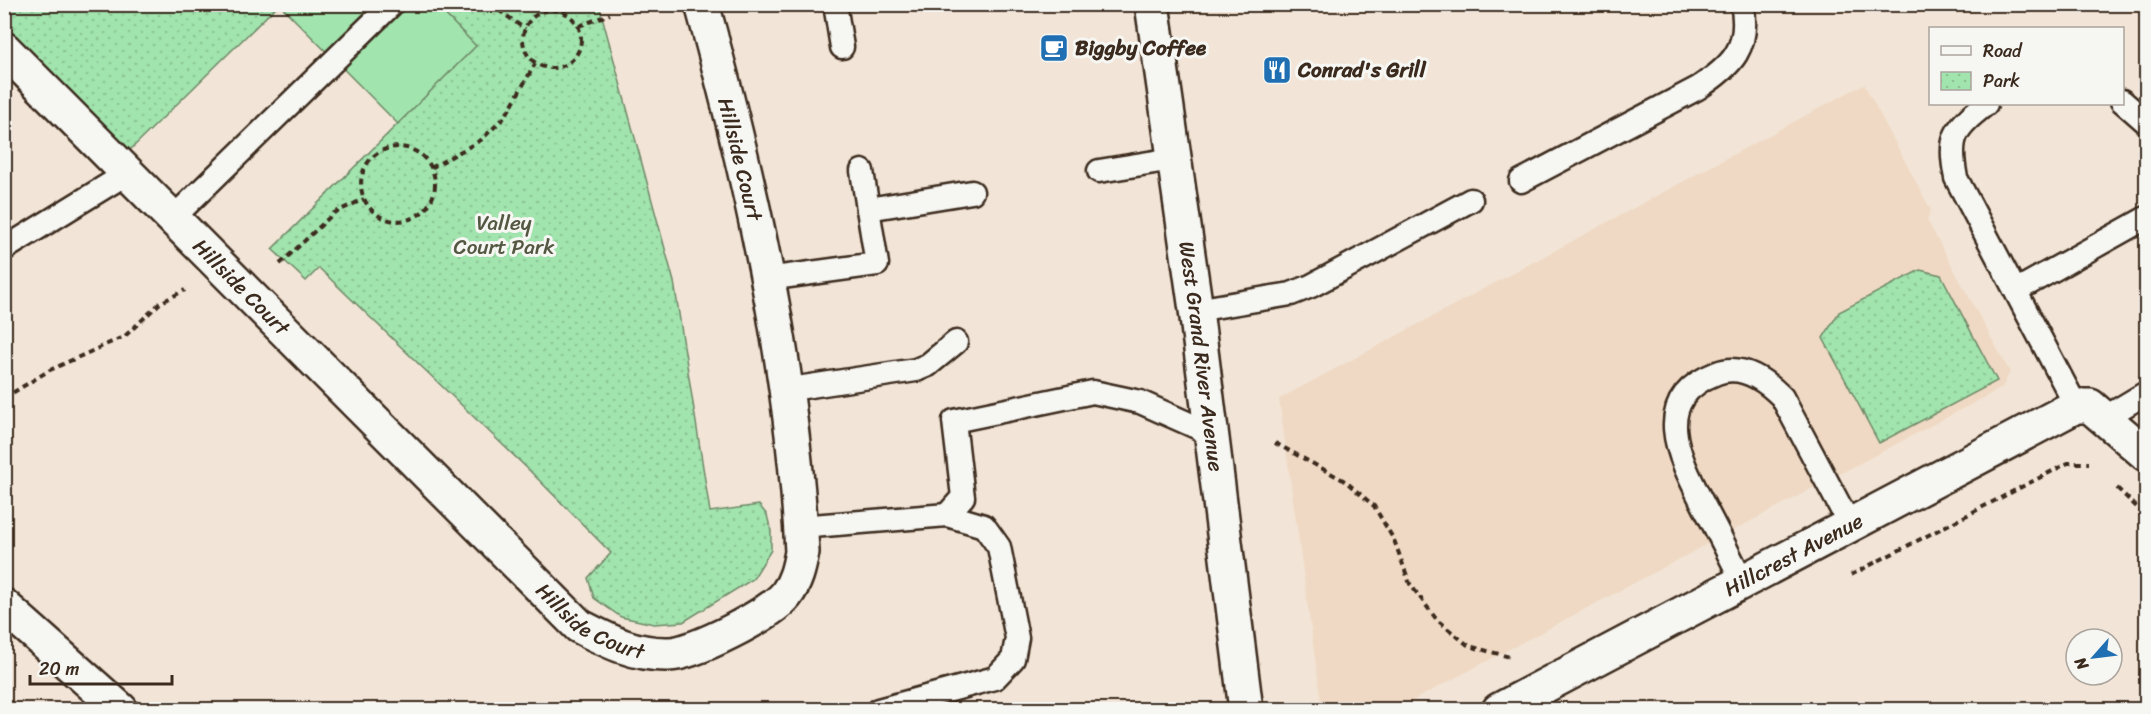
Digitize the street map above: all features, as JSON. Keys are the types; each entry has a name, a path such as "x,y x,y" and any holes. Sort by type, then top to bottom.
{"street":[{"name":"West Grand River Avenue","path":"1152,4 1196,310 1246,710"},
{"name":"Hillside Court","path":"4,49 126,174 223,267 579,626 626,650 671,654 732,632 766,611 785,596 799,573 802,552 784,390 767,279 709,6"},
{"path":"2091,410 2146,454"},
{"name":"Hillcrest Avenue","path":"1499,710 1850,525 2091,410"},
{"path":"4,606 121,710"}],"lane":[{"path":"173,218 392,4"},
{"path":"835,4 842,47"},
{"path":"1521,181 1698,88 1721,73 1738,52 1747,26 1742,4"},
{"path":"2124,103 2146,123"},
{"path":"1985,105 1962,123 1951,150 1956,178 2017,290 2091,410 2146,393"},
{"path":"1099,171 1173,159"},
{"path":"767,279 877,264 862,171"},
{"path":"4,249 126,174"},
{"path":"868,209 972,192"},
{"path":"1196,310 1291,294 1311,286 1472,200"},
{"path":"2017,290 2146,218"},
{"path":"784,390 916,370 928,365 956,342"},
{"path":"1743,582 1682,464 1676,442 1674,421 1681,397 1699,381 1721,371 1746,372 1765,380 1782,397 1850,525"},
{"path":"947,515 963,497 954,421 1093,392 1140,402 1212,434"},
{"path":"800,527 947,515 984,526 999,547 1017,638 1012,659 995,678 878,710"}],"path":[{"path":"490,4 525,28"},
{"path":"562,11 579,26 580,51 560,68 535,64 524,48 525,28 539,12 562,11"},
{"path":"579,26 610,14"},
{"path":"431,168 482,140 505,117 535,64"},
{"path":"395,146 413,149 427,160 431,168 435,177 434,195 425,210 409,220 392,220 375,213 364,199 360,182 365,164 378,152 395,146"},
{"path":"280,264 334,213 364,199"},
{"path":"4,398 50,370 125,336 160,303 223,267"},
{"path":"1275,443 1344,481 1374,506 1394,540 1410,584 1437,620 1469,646 1514,658"},
{"path":"1846,578 2068,463 2091,463"},
{"path":"2115,486 2146,516"}],"shaded area":[{"path":"1864,84 1931,210 1927,220 2010,372 2002,388 1395,710 1322,709 1279,399"}],"green space":[{"path":"5,5 278,5 128,152 5,25"},
{"path":"280,5 436,5 477,46 398,124"},
{"name":"Valley Court Park","path":"436,5 599,5 674,282 710,512 759,505 767,515 771,531 771,550 753,579 683,622 654,624 621,617 594,598 588,578 611,553 530,471 319,268 306,281 272,249 476,46"},
{"path":"1920,270 1941,275 1997,381 1879,443 1823,338 1839,312"}],"place":[{"name":"Biggby Coffee","path":"1054,48"},
{"name":"Conrad's Grill","path":"1277,70"}]}
